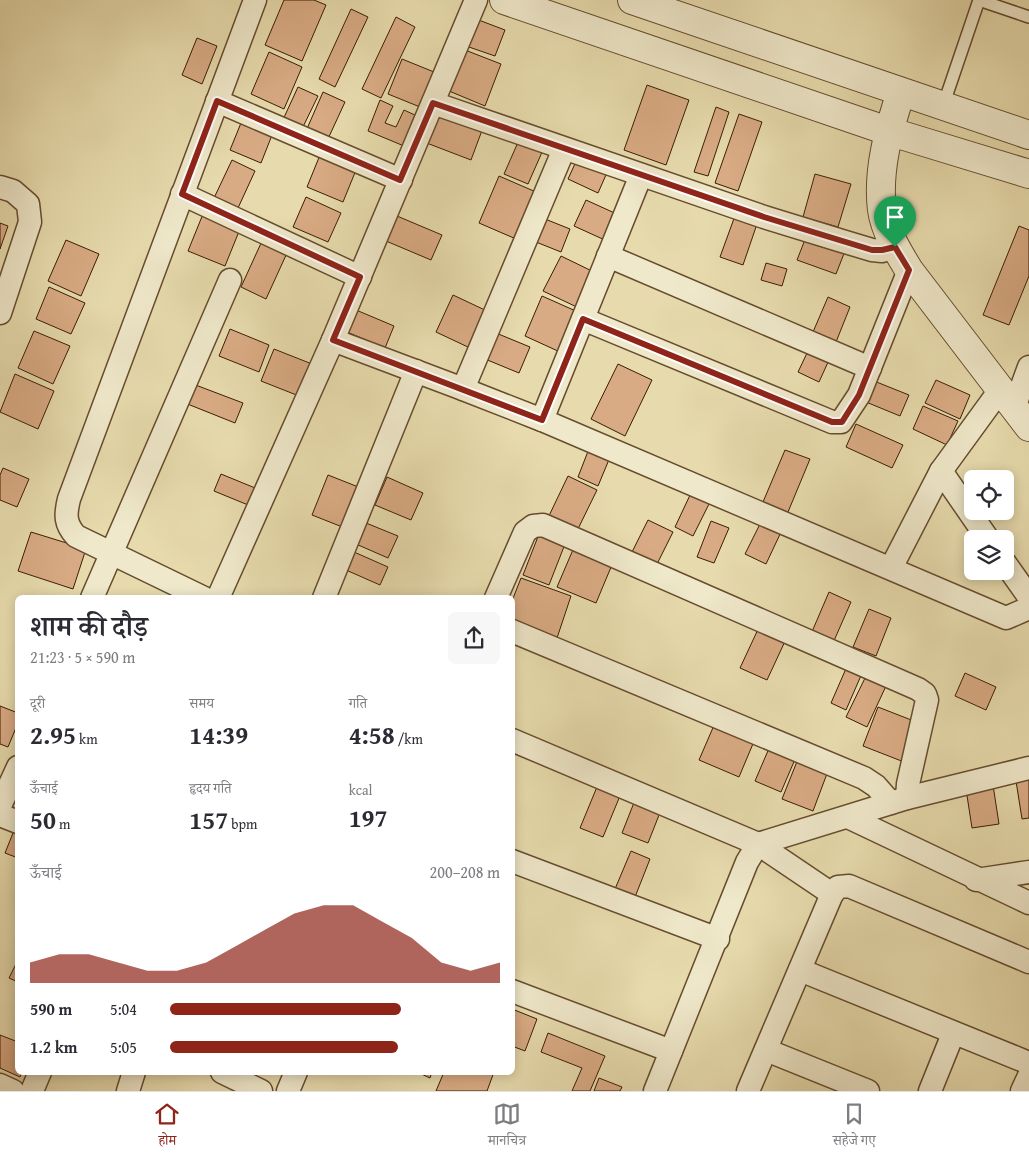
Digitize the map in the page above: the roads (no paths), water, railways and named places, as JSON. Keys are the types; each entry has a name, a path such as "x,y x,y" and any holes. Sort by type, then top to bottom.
{"street":[{"path":"198,595 76,536 68,526 67,506 255,0"},
{"path":"219,595 333,340 476,0"},
{"path":"504,0 888,131 1029,174"},
{"path":"632,0 1029,135"},
{"path":"901,92 888,131 881,179 882,211 895,247 909,270 1014,408"},
{"path":"217,101 400,180"},
{"path":"433,103 641,175 849,243 882,250 895,247"},
{"path":"464,389 564,149"},
{"path":"542,420 641,175"},
{"path":"0,187 13,191 28,204 30,222 0,313"},
{"path":"182,194 360,277"},
{"path":"608,256 870,368"},
{"path":"583,319 832,422 842,422 848,414 870,368 909,270"},
{"path":"93,595 230,280"},
{"path":"333,340 542,420 1006,618 1029,608"},
{"path":"891,568 941,471 1014,408 1029,367"},
{"path":"325,595 416,371"},
{"path":"941,471 982,530"},
{"path":"497,595 525,532 533,526 543,525 918,688 925,694 927,700 908,784 899,801"},
{"path":"1014,576 1029,597"},
{"path":"515,632 864,778 899,801"},
{"path":"515,741 758,844 832,894"},
{"path":"655,1091 747,862 758,844 899,801 1029,768"},
{"path":"0,806 15,774"},
{"path":"0,815 15,821"},
{"path":"848,817 976,880 1029,903"},
{"path":"515,863 718,938"},
{"path":"976,880 1029,872"},
{"path":"748,1091 832,894 838,887 849,886 1029,962"},
{"path":"800,970 953,1034 1029,1062"},
{"path":"515,992 671,1051"},
{"path":"930,1091 953,1034"},
{"path":"766,1050 842,1086 868,1091"},
{"path":"32,1091 39,1075"},
{"path":"128,1091 133,1075"},
{"path":"228,1075 261,1091"},
{"path":"288,1091 295,1075"},
{"path":"1022,1091 1029,1076"},
{"path":"0,1086 13,1091"}],"lane":[{"path":"943,106 979,0 1029,17"}]}
